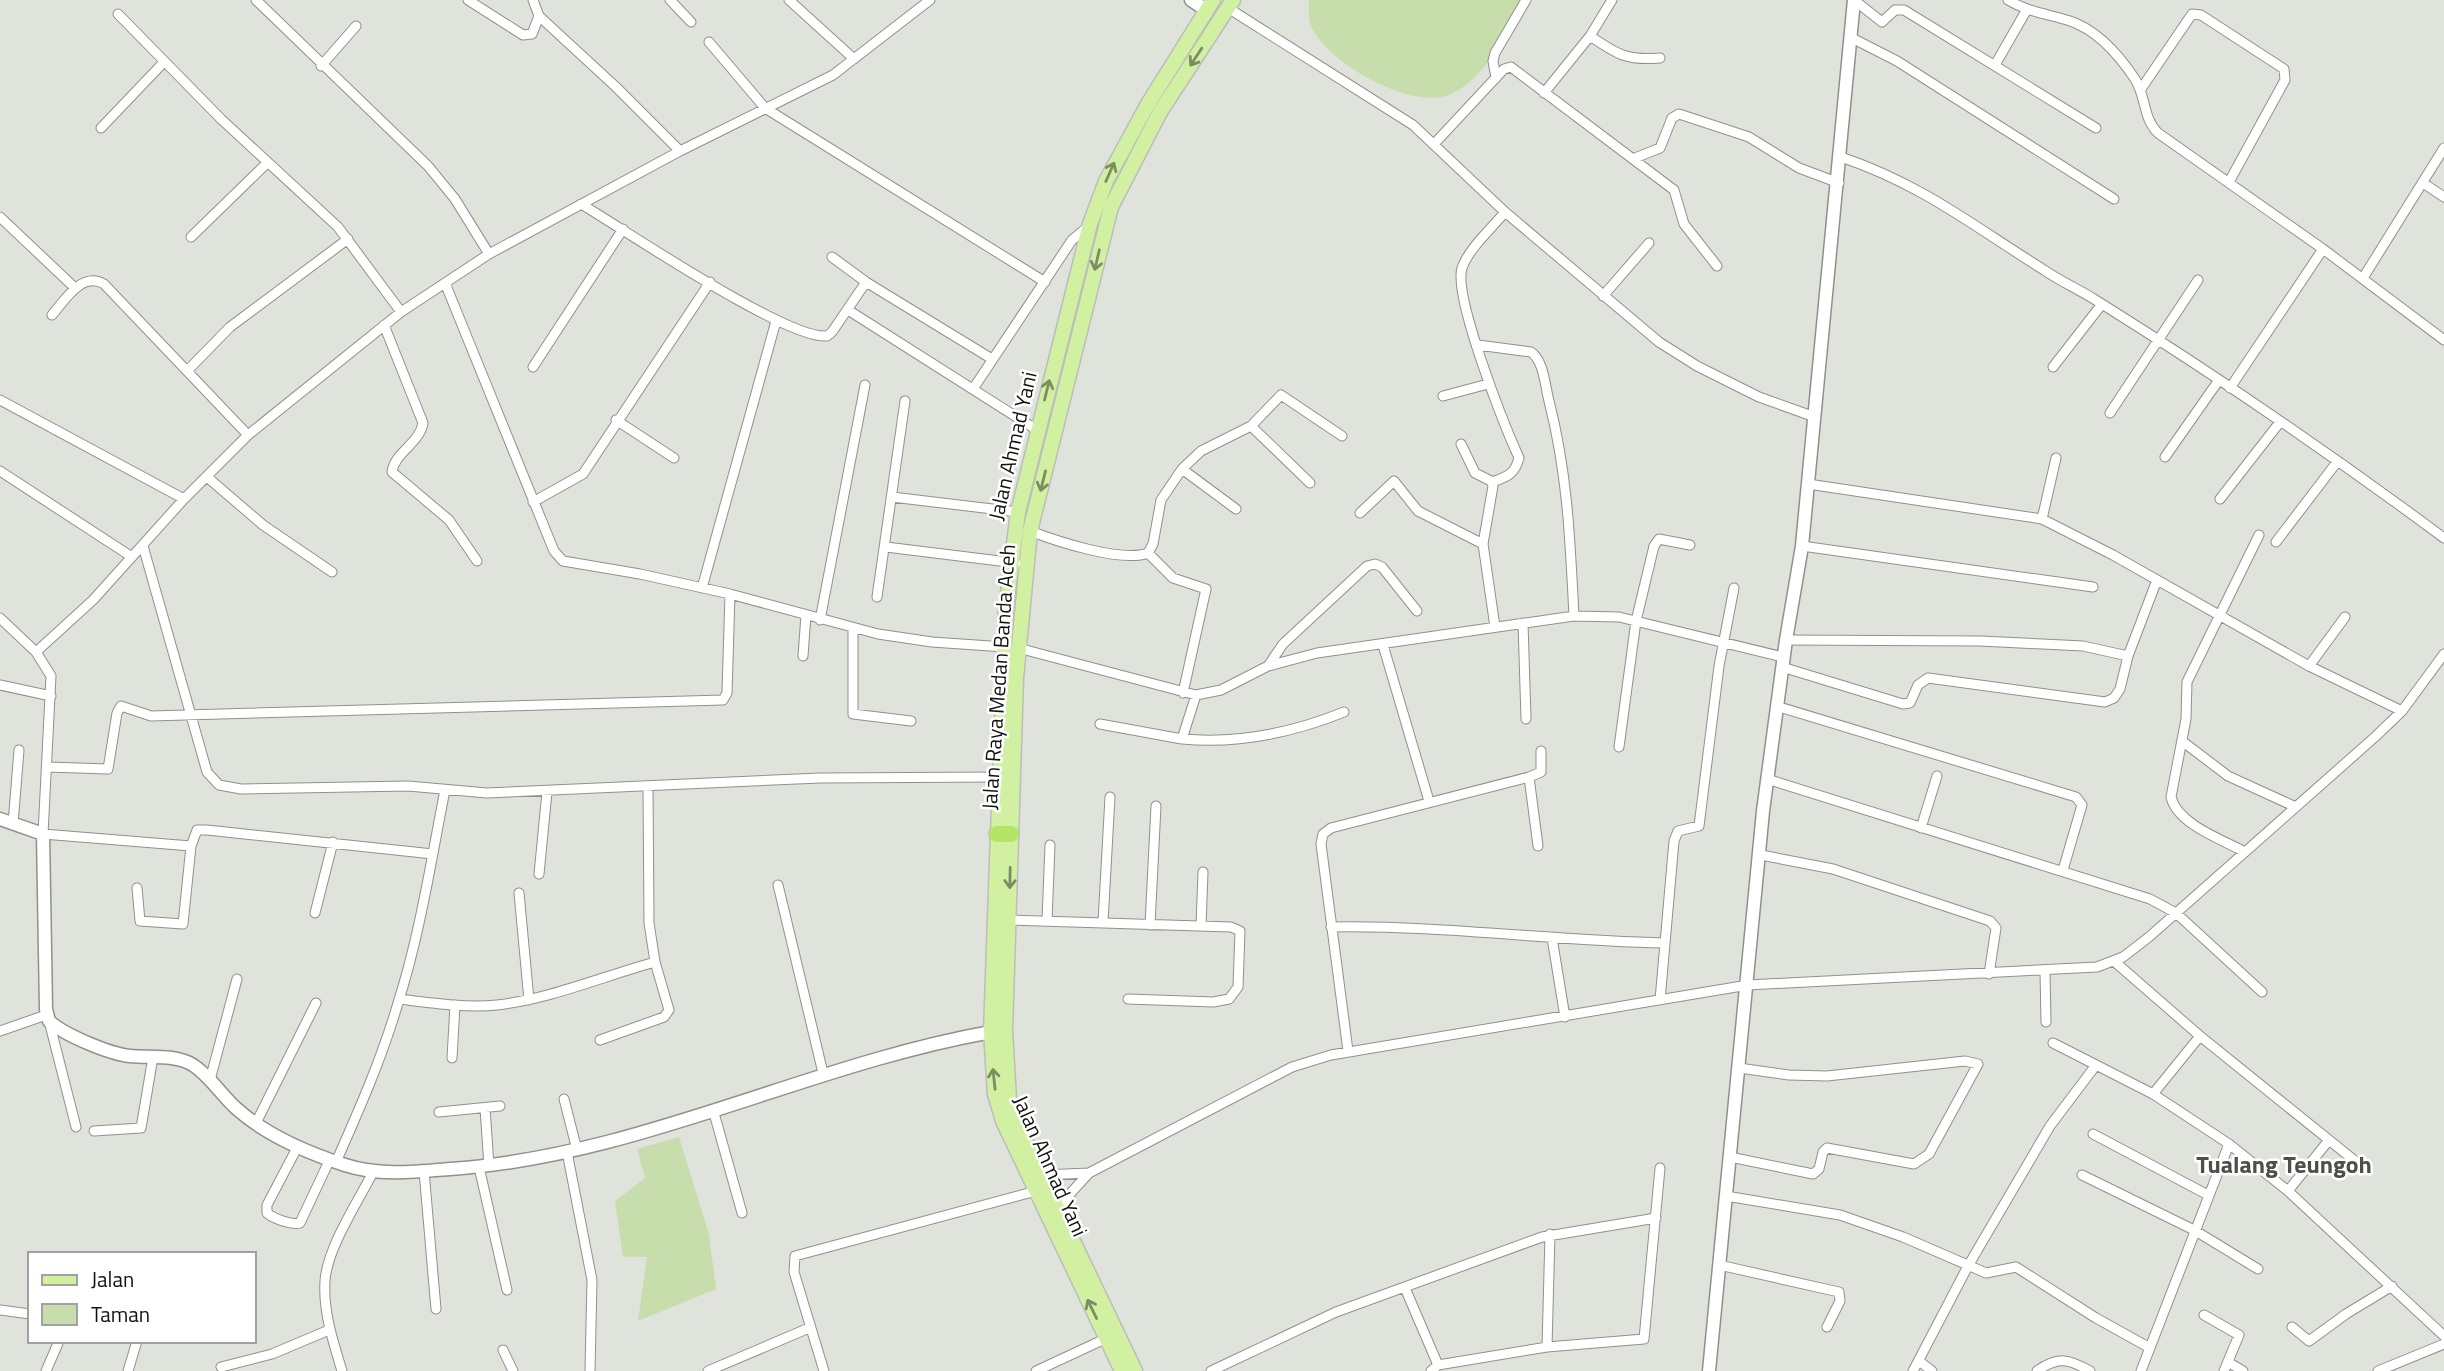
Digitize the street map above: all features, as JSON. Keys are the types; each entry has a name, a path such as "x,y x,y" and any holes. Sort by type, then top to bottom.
{"main road":[{"path":"1191,0 1209,5"},
{"path":"1709,1371 1767,779 1802,547 1812,416 1839,183 1854,0"},
{"name":"Jalan Raya Medan Banda Aceh","path":"1135,1371 1014,1115 1006,1080 1009,920 1004,834 1011,647 1030,531 1111,207 1160,112 1231,4"},
{"name":"Jalan Ahmad Yani","path":"1122,1371 999,1108 991,1032 1004,834 999,777 1011,647 1010,562 1018,512 1037,430 1090,225 1116,159 1209,5"},
{"path":"6,821 43,834 48,1018 62,1030 115,1053 187,1062 210,1080 236,1109 256,1123 333,1161 373,1172 484,1166 572,1151 714,1113 823,1073 919,1047 991,1032"}],"street":[{"path":"256,0 321,66 428,166 456,199 489,254"},
{"path":"468,0 523,35 532,34 540,16"},
{"path":"533,0 540,16 680,151"},
{"path":"670,0 691,22"},
{"path":"789,0 854,59"},
{"path":"36,652 93,600 184,499 248,435 401,312 489,254 680,151 810,88 854,59 930,0"},
{"path":"1496,78 1493,61 1495,53 1526,0"},
{"path":"1544,93 1590,36 1612,0"},
{"path":"1854,0 1882,22 1895,10 1904,10 2096,128"},
{"path":"2008,0 2026,11 2072,22 2090,31 2115,53 2141,89 2153,128 2363,278 2444,340"},
{"path":"1231,4 1385,106 1435,143 1505,212 1659,342 1697,366 1759,397 1812,416"},
{"path":"1995,65 2026,11"},
{"path":"2141,89 2192,14 2201,15 2284,69 2285,80 2229,182"},
{"path":"118,15 163,63 348,239 401,312"},
{"path":"321,66 356,26"},
{"path":"1590,36 1622,56 1635,60 1660,58"},
{"path":"1850,37 1897,61 2114,199"},
{"path":"709,42 765,108 1045,282"},
{"path":"101,128 163,63"},
{"path":"1435,143 1504,69 1511,67 1635,158 1677,194 1684,224 1717,267"},
{"path":"1635,158 1660,148 1672,118 1679,114 1749,137 1799,168 1839,183"},
{"path":"2363,278 2444,148"},
{"path":"1841,157 1904,181 1950,207 2042,270 2102,304 2230,387 2444,538"},
{"path":"191,237 267,163"},
{"path":"2423,183 2444,197"},
{"path":"581,204 776,321 828,336 866,282"},
{"path":"1461,444 1475,473 1492,482 1509,476 1516,470 1519,458 1488,384 1463,296 1462,270 1505,212"},
{"path":"0,217 75,288"},
{"path":"973,389 1072,240 1090,225"},
{"path":"533,366 623,229"},
{"path":"188,370 230,327 348,239"},
{"path":"1603,296 1649,243"},
{"path":"2230,387 2323,249"},
{"path":"832,257 866,282 992,359"},
{"path":"52,315 75,288 90,279 104,284 248,435"},
{"path":"2110,413 2198,280"},
{"path":"533,502 583,474 616,420 710,282"},
{"path":"445,283 533,502 554,551 563,561 702,587 821,620 913,640 1011,647 1195,695 1221,690 1268,666 1317,653 1574,616 1602,615 1722,643 1903,704 1910,703 1921,681 1928,678 2105,702 2117,695 2128,656 2157,580"},
{"path":"2053,367 2102,304"},
{"path":"848,310 1037,430"},
{"path":"702,587 776,321"},
{"path":"384,325 423,426 393,464 391,472 449,520 477,561"},
{"path":"1478,345 1531,352 1541,366 1560,442 1568,493 1574,616"},
{"path":"2165,457 2219,380"},
{"path":"1443,396 1488,384"},
{"path":"821,620 865,385"},
{"path":"1030,531 1086,549 1135,555 1148,553 1152,549 1161,500 1182,469 1209,446 1251,426 1278,397 1284,395 1342,436"},
{"path":"0,400 184,499"},
{"path":"877,597 905,401"},
{"path":"616,420 674,458"},
{"path":"2220,499 2280,422"},
{"path":"1251,426 1310,483"},
{"path":"2042,519 2056,458"},
{"path":"2276,542 2337,462"},
{"path":"1182,469 1236,509"},
{"path":"0,471 132,557"},
{"path":"207,477 263,525 332,572"},
{"path":"1360,513 1394,481 1418,511 1483,544"},
{"path":"1492,482 1483,544 1494,627"},
{"path":"1808,484 2042,519 2309,666 2402,711"},
{"path":"892,497 1018,512"},
{"path":"2245,852 2193,823 2173,805 2172,790 2188,702 2187,682 2259,535"},
{"path":"1619,747 1636,621 1655,543 1665,539 1690,545"},
{"path":"143,546 206,772 219,785 241,789 408,786 445,790 547,792 820,778 999,777"},
{"path":"886,547 1025,565"},
{"path":"1802,547 2094,586"},
{"path":"1148,553 1173,578 1206,589 1183,692"},
{"path":"1268,666 1283,644 1367,566 1375,564 1382,567 1418,611"},
{"path":"1660,1000 1676,834 1697,829 1700,824 1722,643 1734,588"},
{"path":"47,767 108,769 117,713 121,706 151,716 723,700 727,693 730,594"},
{"path":"803,656 806,615"},
{"path":"2309,666 2345,617"},
{"path":"0,618 36,652 51,676 43,834 191,846"},
{"path":"1524,623 1527,719"},
{"path":"853,628 853,714 911,721"},
{"path":"1786,640 1993,641 2083,646 2128,656"},
{"path":"1384,645 1429,801"},
{"path":"1058,1207 1089,1173 1292,1067 1348,1052 1748,985 2045,972 2097,967 2115,962 2176,913 2402,711 2444,654"},
{"path":"0,685 51,696"},
{"path":"1182,739 1195,695"},
{"path":"1776,706 2076,797 2082,806 2063,870"},
{"path":"1100,723 1182,739 1230,738 1301,729 1344,712"},
{"path":"2182,741 2228,776 2296,807"},
{"path":"6,821 19,750"},
{"path":"1348,1052 1321,844 1323,834 1331,828 1529,777 1541,772 1541,751"},
{"path":"1921,828 1937,776"},
{"path":"1529,777 1538,846"},
{"path":"1767,779 2150,899 2176,913 2262,992"},
{"path":"600,1040 668,1014 668,1000 655,962 649,923 649,787"},
{"path":"298,1146 267,1205 267,1213 300,1223 333,1161 376,1067 400,999 445,790"},
{"path":"539,874 547,792"},
{"path":"1103,922 1110,797"},
{"path":"1150,925 1156,806"},
{"path":"137,888 140,921 183,924 191,846 196,833 201,830 433,854"},
{"path":"315,913 333,842"},
{"path":"1047,920 1050,845"},
{"path":"1761,855 1833,869 1990,920 1996,928 1989,974"},
{"path":"1201,926 1203,872"},
{"path":"778,885 823,1073"},
{"path":"519,893 528,1000"},
{"path":"1009,920 1231,927 1240,931 1242,942 1235,995 1224,1001 1213,1002 1128,999"},
{"path":"1331,928 1373,926 1665,943"},
{"path":"1552,938 1565,1017"},
{"path":"400,999 455,1005 497,1005 528,1000 655,962"},
{"path":"2115,962 2200,1036 2365,1169"},
{"path":"2045,972 2046,1022"},
{"path":"210,1080 237,979"},
{"path":"256,1123 316,1003"},
{"path":"452,1058 455,1005"},
{"path":"0,1031 48,1018 76,1127"},
{"path":"2153,1094 2200,1036"},
{"path":"2053,1043 2153,1094 2229,1144 2288,1191 2444,1336"},
{"path":"94,1131 141,1128 153,1057"},
{"path":"1730,1157 1813,1174 1819,1169 1823,1152 1827,1148 1913,1164 1929,1154 1978,1064 1965,1062 1805,1076 1739,1068"},
{"path":"1913,1371 1968,1266 2050,1126 2095,1065"},
{"path":"564,1098 592,1285 590,1371"},
{"path":"439,1112 500,1106"},
{"path":"485,1108 484,1166 507,1290"},
{"path":"714,1113 742,1213"},
{"path":"2093,1134 2208,1195"},
{"path":"2288,1191 2329,1140"},
{"path":"2141,1371 2229,1144"},
{"path":"1405,1288 1434,1368 1547,1347 1644,1339 1660,1168"},
{"path":"424,1171 436,1309"},
{"path":"342,1371 326,1313 326,1271 373,1172"},
{"path":"1042,1175 1089,1173"},
{"path":"2082,1175 2194,1230 2258,1269"},
{"path":"824,1371 794,1272 796,1256 1037,1191"},
{"path":"1726,1196 1840,1215 1903,1237 1989,1274 2008,1266 2019,1268 2096,1318 2150,1348"},
{"path":"1211,1371 1303,1325 1550,1234 1656,1218"},
{"path":"1547,1347 1550,1234"},
{"path":"1719,1265 1839,1292 1840,1301 1827,1327"},
{"path":"2292,1327 2309,1342 2346,1314 2392,1286"},
{"path":"0,1310 28,1314"},
{"path":"2204,1315 2239,1335 2226,1367 2243,1371"},
{"path":"708,1371 809,1328"},
{"path":"221,1367 272,1354 329,1330"},
{"path":"1036,1371 1107,1338"},
{"path":"46,1371 58,1343"},
{"path":"128,1371 136,1343"},
{"path":"2378,1371 2444,1344"},
{"path":"503,1350 513,1371"},
{"path":"2037,1371 2060,1359 2072,1361 2090,1371"},
{"path":"1919,1361 1932,1371"}],"green space":[{"path":"1309,0 1526,0 1494,53 1475,77 1451,94 1435,98 1394,90 1352,69 1334,55 1311,26"},
{"path":"679,1137 709,1234 716,1289 638,1321 647,1257 623,1257 615,1201 645,1178 637,1149"}],"district":[{"name":"Tualang Teungoh","path":"2284,1165"}]}
